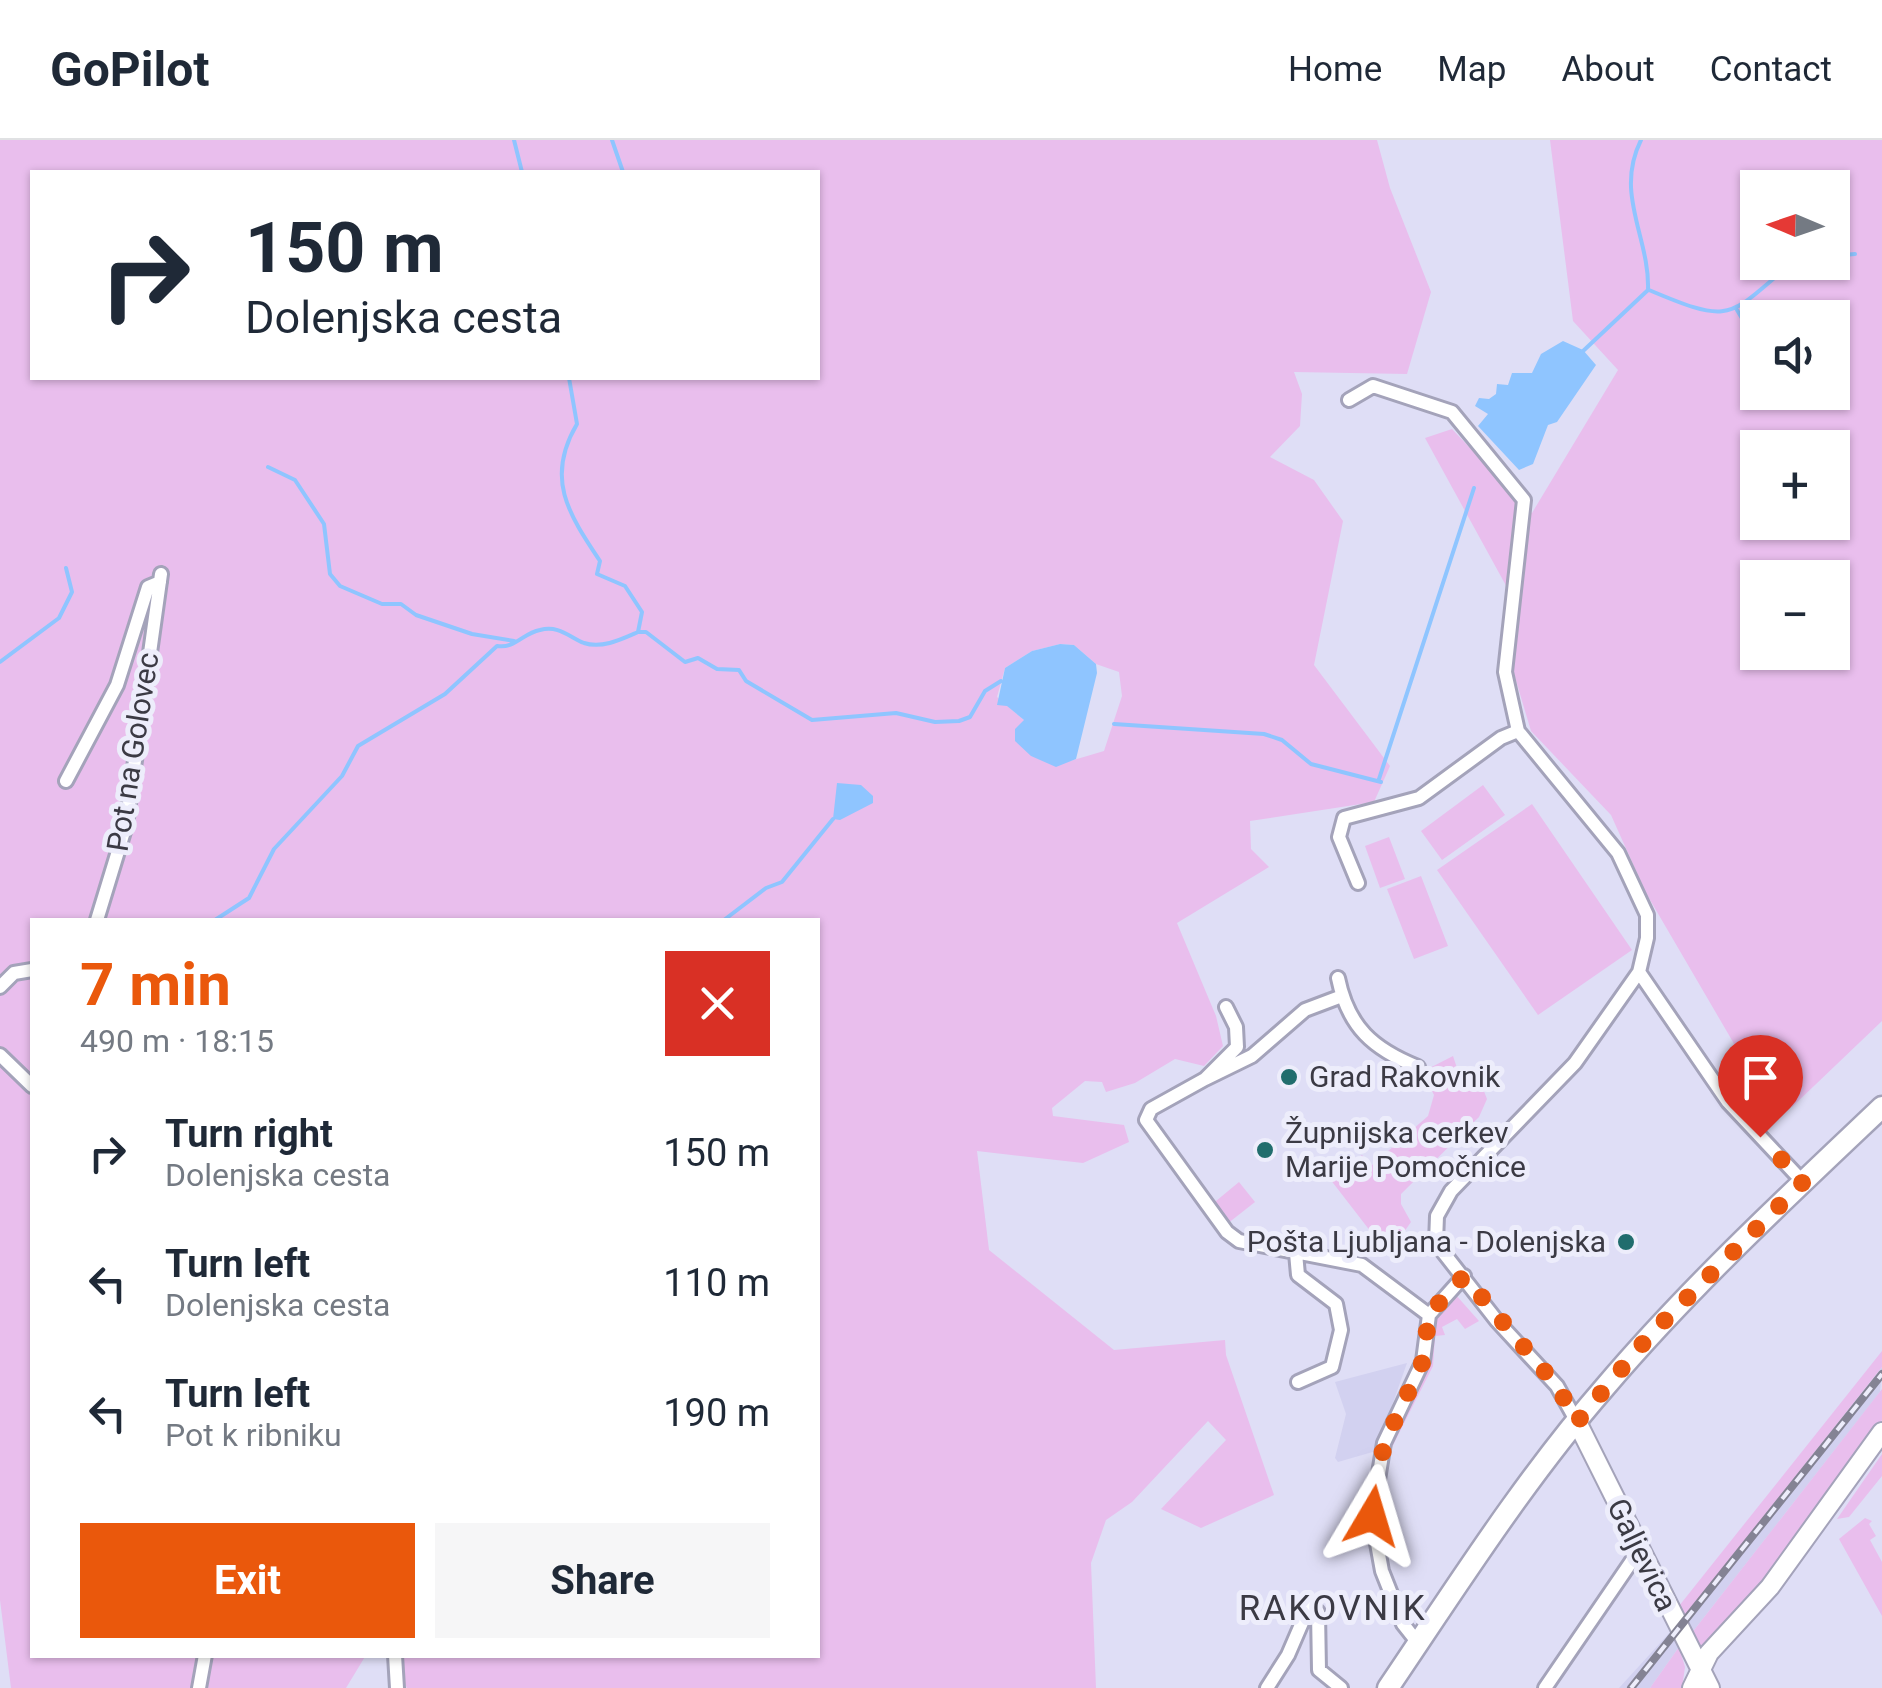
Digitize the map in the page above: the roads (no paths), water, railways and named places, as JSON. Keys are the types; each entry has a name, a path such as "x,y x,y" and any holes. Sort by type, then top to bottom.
{"main road":[{"path":"1388,1688 1577,1422 1650,1335 1882,1107"}],"street":[{"path":"1349,400 1373,386 1452,412 1524,500 1504,672 1518,731 1592,816 1632,878 1647,915 1639,972 1548,1095 1441,1206 1436,1242 1557,1386 1577,1422"},
{"name":"Pot na Golovec","path":"66,782 117,685 148,587 160,578 126,824 98,918"},
{"path":"1358,883 1339,838 1344,818 1419,798 1501,738 1518,731"},
{"path":"0,987 14,973 30,970"},
{"path":"1639,972 1728,1102 1803,1182"},
{"path":"1338,978 1355,1026 1377,1049 1418,1066"},
{"path":"1342,996 1305,1010 1252,1056 1151,1109 1147,1125 1234,1238 1362,1265 1429,1314"},
{"path":"1205,1079 1237,1047 1236,1027 1226,1007"},
{"path":"0,1055 30,1084"},
{"path":"1296,1253 1298,1275 1336,1304 1341,1330 1332,1367 1298,1382"},
{"path":"1418,1643 1403,1624 1382,1570 1372,1516 1381,1454 1392,1420 1423,1361 1429,1314 1464,1276"},
{"name":"Galjevica","path":"1577,1422 1701,1682"},
{"path":"1701,1682 1710,1653 1770,1588 1882,1432"},
{"path":"1545,1688 1640,1549"},
{"path":"1267,1688 1288,1655 1310,1604 1318,1612 1319,1670 1342,1688"},
{"path":"200,1688 205,1658"},
{"path":"396,1658 397,1688"}],"water":[{"path":"1563,341 1583,350 1596,365 1557,422 1548,425 1533,464 1519,470 1478,426 1488,414 1475,406 1479,398 1489,399 1496,394 1497,384 1508,385 1512,373 1532,373 1541,354"},
{"path":"1074,645 1096,664 1097,673 1076,759 1056,767 1031,756 1015,741 1015,729 1024,720 1007,706 997,705 1005,668 1032,651"},
{"path":"837,783 861,785 873,796 873,803 840,820 833,819"}],"waterway":[{"path":"514,140 522,170"},
{"path":"612,140 622,170"},
{"path":"1582,352 1648,290 1631,179 1641,140"},
{"path":"1850,254 1855,254"},
{"path":"1649,290 1698,309 1728,310 1741,305 1772,280"},
{"path":"1737,310 1740,315"},
{"path":"569,380 577,424 563,461 564,495 578,527 600,561 597,574 625,586 642,612 638,632 646,632 685,662 698,658 717,669 739,670 746,681 812,720 896,713 935,722 959,721 970,717 985,691 1001,681"},
{"path":"268,467 295,480 324,524 330,574 340,586 382,604 401,604 416,615 472,634 514,641"},
{"path":"1379,779 1474,488"},
{"path":"0,662 59,618 72,592 66,568"},
{"path":"218,918 249,898 274,849 342,776 358,746 445,694 497,646 547,629 598,645 638,632"},
{"path":"1114,724 1264,734 1282,740 1311,764 1381,782"},
{"path":"727,918 766,888 782,882 833,819"}],"railway":[{"path":"1631,1688 1882,1374"}],"place":[{"name":"Grad Rakovnik","path":"1289,1077"},
{"name":"Župnijska cerkev Marije Pomočnice","path":"1265,1150"},
{"name":"Pošta Ljubljana - Dolenjska","path":"1626,1242"}],"district":[{"name":"RAKOVNIK","path":"1333,1608"}]}
